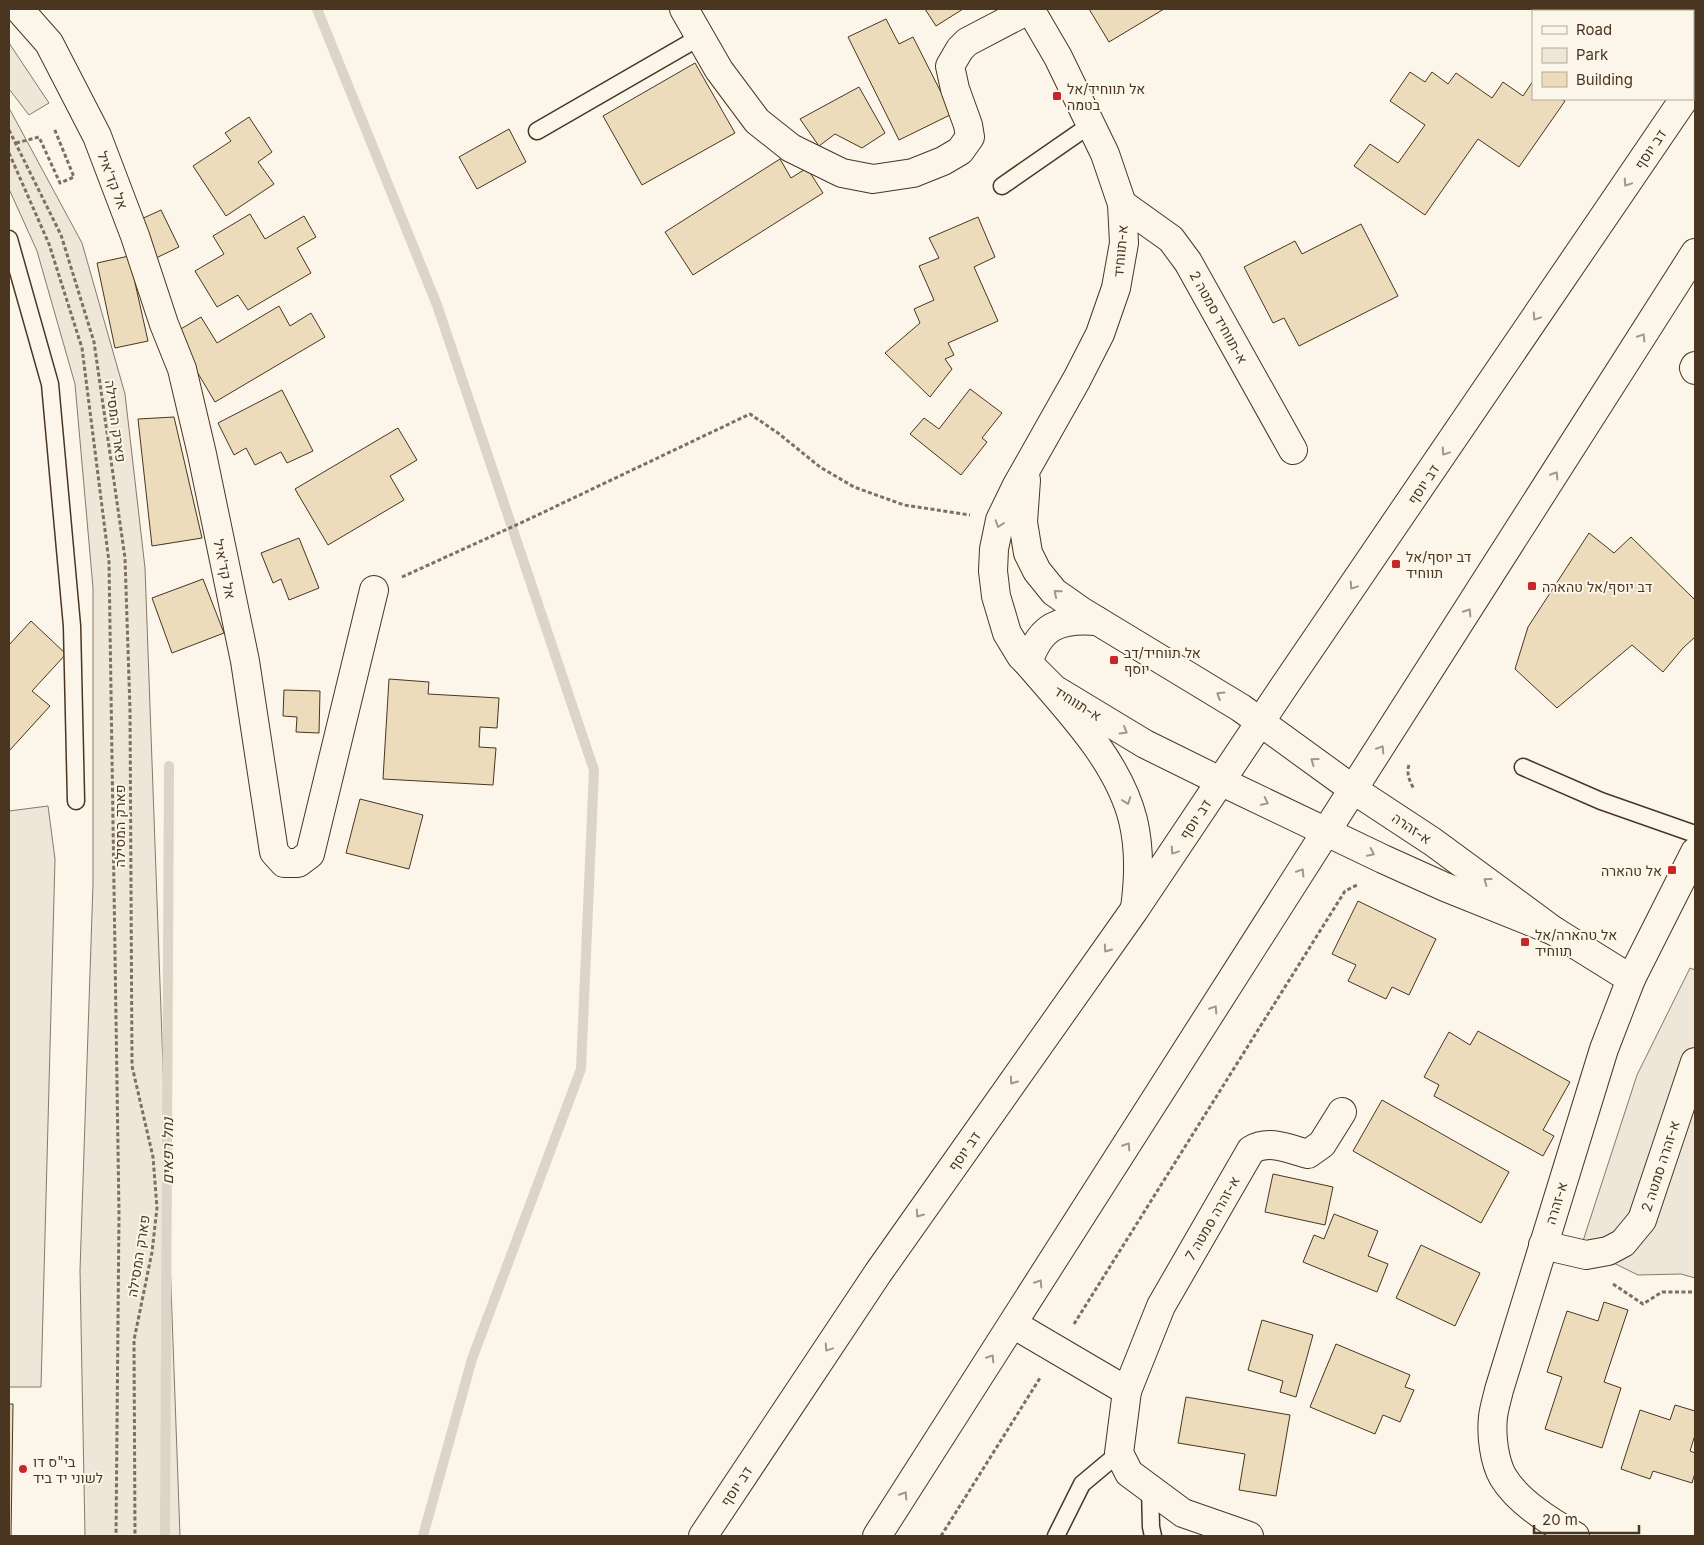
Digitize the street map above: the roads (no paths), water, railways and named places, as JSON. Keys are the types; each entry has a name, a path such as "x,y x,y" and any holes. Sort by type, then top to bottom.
{"street":[{"name":"אל קד'איל","path":"19,9 49,43 97,136 182,369 202,454 245,661 274,852 284,863 298,862 310,854 374,590"},
{"path":"684,9 719,70 757,121 791,148 842,173 873,179 913,173 943,161 960,151 970,137 950,66 960,49 967,42 1030,9"},
{"name":"א-תווחיד","path":"1030,9 1058,57 1105,154 1122,204 1124,243 1116,288 1100,334 1016,487 1000,520 992,559 996,596 1007,633 1017,650 1028,663 1054,689 1078,705 1145,744 1220,782 1327,832"},
{"name":"דב יוסף","path":"703,1536 878,1273 1135,909 1683,100"},
{"name":"א-תווחיד סמטה 2","path":"1122,204 1171,239 1188,262 1293,450"},
{"path":"877,1536 1695,254"},
{"path":"1695,366 1695,370"},
{"name":"א-תווחיד","path":"1029,464 1024,497 1023,522 1031,561 1045,582 1054,592 1097,621 1220,695 1260,722"},
{"path":"1097,621 1074,620 1054,625 1040,637 1031,651 1028,663 1082,728 1107,764 1123,792 1133,819 1138,849 1135,909"},
{"name":"א-זהרה","path":"1260,722 1354,790 1468,867 1554,931"},
{"path":"1327,832 1444,887 1554,931 1631,979"},
{"name":"א-זהרה","path":"1575,1536 1551,1523 1525,1502 1503,1477 1493,1446 1493,1416 1499,1390 1604,1049 1631,979 1695,852"},
{"name":"א-זהרה סמטה 2","path":"1543,1245 1586,1255 1608,1251 1623,1244 1642,1220 1695,1062"},
{"name":"א-זהרה סמטה 7","path":"1119,1453 1127,1391 1161,1306 1251,1150 1260,1144 1274,1145 1308,1154 1322,1144 1342,1112"},
{"path":"1013,1324 1127,1391"},
{"path":"1119,1453 1129,1472 1183,1513 1249,1536"}],"lane":[{"path":"537,131 700,37"},
{"path":"1002,186 1090,125"},
{"path":"9,238 50,384 72,626 76,801"},
{"path":"1523,767 1600,801 1695,834"},
{"path":"1056,1536 1082,1484 1119,1453"},
{"path":"1150,1488 1153,1536"}],"waterway":[{"path":"317,9 437,305 594,770 581,1069 472,1359 423,1536"},
{"name":"נחל רפאים","path":"165,1536 169,766"}],"place":[{"name":"אל תווחיד/אל בטמה","path":"1057,96"},
{"name":"דב יוסף/אל תווחיד","path":"1396,564"},
{"name":"דב יוסף/אל טהארה","path":"1532,586"},
{"name":"אל תווחיד/דב יוסף","path":"1114,660"},
{"name":"אל טהארה","path":"1672,870"},
{"name":"אל טהארה/אל תווחיד","path":"1525,942"},
{"name":"בי\"ס דו לשוני יד ביד","path":"23,1469"}]}
